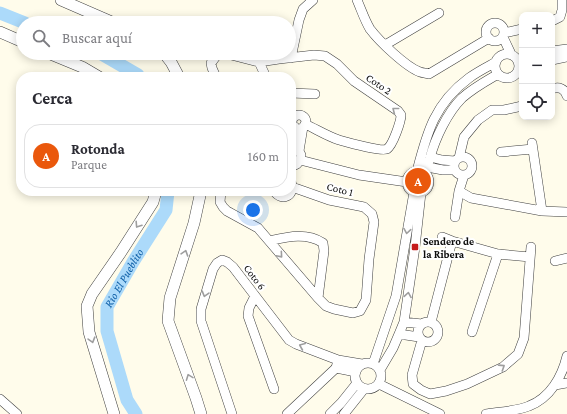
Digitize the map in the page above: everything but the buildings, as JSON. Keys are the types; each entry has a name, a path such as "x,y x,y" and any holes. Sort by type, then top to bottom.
{"street":[{"path":"61,0 98,16"},
{"path":"296,34 303,9 313,0"},
{"path":"357,0 369,28 399,58 422,73 429,74 491,39 498,41 504,35 519,30"},
{"path":"556,19 562,10 562,0"},
{"path":"385,45 438,13"},
{"path":"509,57 503,27 495,23 489,26 487,29 487,35 509,57 519,63"},
{"path":"0,32 16,39"},
{"path":"555,51 567,49"},
{"name":"Coto 2","path":"296,57 314,55 325,56 337,64 354,81 398,111 401,115 401,119 391,144 387,149 380,150 338,140 297,125"},
{"path":"509,57 496,68 498,74 505,78 509,78 516,74 519,69"},
{"path":"417,193 427,189 429,183 428,176 423,170 424,144 431,125 442,105 454,91 470,78 509,57"},
{"path":"555,60 567,58"},
{"path":"65,60 90,72"},
{"path":"169,60 176,72"},
{"path":"213,60 211,63 214,72"},
{"path":"252,60 259,62 272,60"},
{"path":"259,62 264,72"},
{"path":"423,170 430,157 441,128 452,111 462,99 476,87 498,74"},
{"path":"555,88 562,88 566,92 567,96"},
{"path":"296,93 315,94"},
{"path":"417,193 409,188 407,182 407,179 411,173 423,170 443,170 456,163 465,157 468,158 472,164 469,172 464,175 458,174 456,163 464,137 478,120 492,110 504,110 519,107"},
{"path":"296,136 297,125"},
{"path":"501,152 532,146 542,212"},
{"path":"430,157 456,163"},
{"path":"296,159 360,175 407,182"},
{"path":"455,217 459,191 464,175"},
{"name":"Coto 1","path":"296,187 329,200 364,207 372,214 374,222 366,300 360,311 353,314 334,309 326,306 318,298"},
{"path":"459,191 471,198 542,212 567,212"},
{"path":"380,370 393,348 404,322 415,247 417,193"},
{"path":"372,364 396,296 417,193"},
{"path":"114,414 90,332 88,306 92,294 153,202 155,196"},
{"path":"200,196 194,223 170,298 168,321 201,414"},
{"path":"221,196 220,202 222,207 258,228 318,298"},
{"path":"269,241 303,236 316,239 323,243 324,251 318,298"},
{"path":"442,237 498,254 531,252 524,338 518,354 504,367 467,384 446,391 430,394 413,384 412,375 421,338 419,329 427,323 452,241"},
{"path":"472,332 498,254"},
{"path":"555,261 567,258"},
{"name":"Coto 6","path":"232,414 201,321 201,309 213,269 222,260 233,267 289,340 337,364"},
{"path":"255,296 249,308 248,316 274,389"},
{"path":"399,334 421,338 427,342 432,341 437,334 435,325 427,323 404,322"},
{"path":"486,414 516,412 543,399 555,385 564,367 567,356"},
{"path":"287,414 337,364 367,363 377,366 382,377 380,384 375,388 370,389 360,386 355,378 358,368 362,364"},
{"path":"337,364 356,372"},
{"path":"555,385 567,382"},
{"path":"380,384 440,414"},
{"path":"330,414 340,403 360,386"},
{"path":"344,414 360,386"},
{"path":"0,399 17,414"}],"green space":[{"path":"417,171 428,176 429,184 424,192 411,191 407,182 411,174"}],"waterway":[{"name":"Rio El Pueblito","path":"0,13 16,19"},
{"name":"Rio El Pueblito","path":"112,60 133,72"},
{"name":"Rio El Pueblito","path":"136,414 127,400 107,331 107,307 166,210 167,196"}],"place":[{"name":"Rotonda","path":"418,181"},
{"name":"Sendero de la Ribera","path":"415,247"}]}
